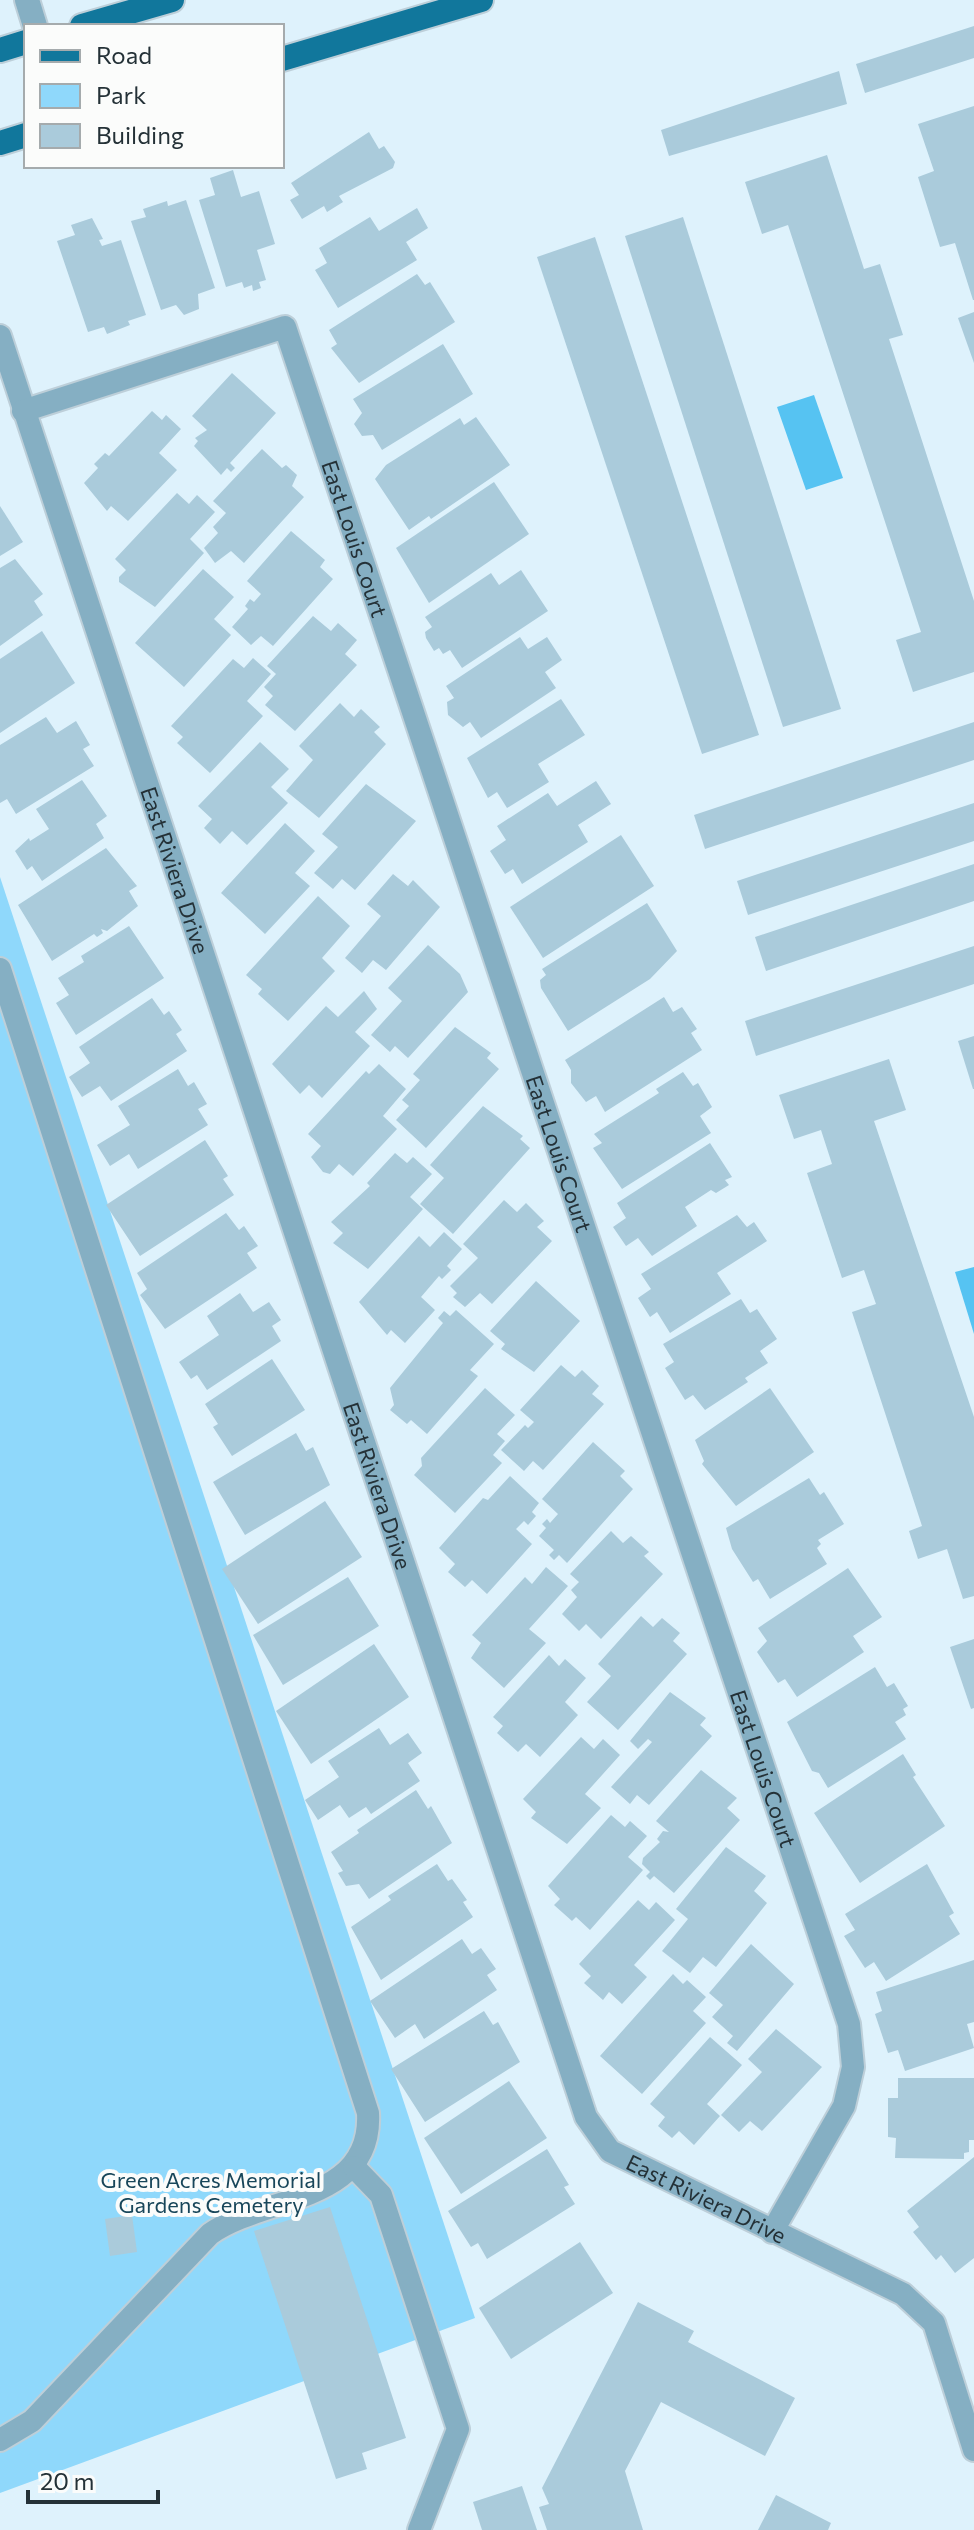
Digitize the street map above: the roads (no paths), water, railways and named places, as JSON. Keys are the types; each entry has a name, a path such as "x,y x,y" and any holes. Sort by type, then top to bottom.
{"main road":[{"path":"89,24 172,0"},
{"path":"284,58 481,0"},
{"path":"0,50 24,43"},
{"path":"0,143 24,136"}],"street":[{"path":"27,0 34,24"}],"lane":[{"name":"East Louis Court","path":"23,411 285,327 849,2024 853,2067 844,2106 772,2232"},
{"name":"East Riviera Drive","path":"0,336 586,2117 610,2151 903,2294 934,2323 974,2450"},
{"path":"0,969 368,2113 367,2141 354,2167 326,2187 226,2222 210,2234 32,2421 0,2440"},
{"path":"354,2167 381,2195 458,2429 419,2530"}],"park label":[{"name":"Green Acres Memorial Gardens Cemetery","path":"211,2192"}]}
